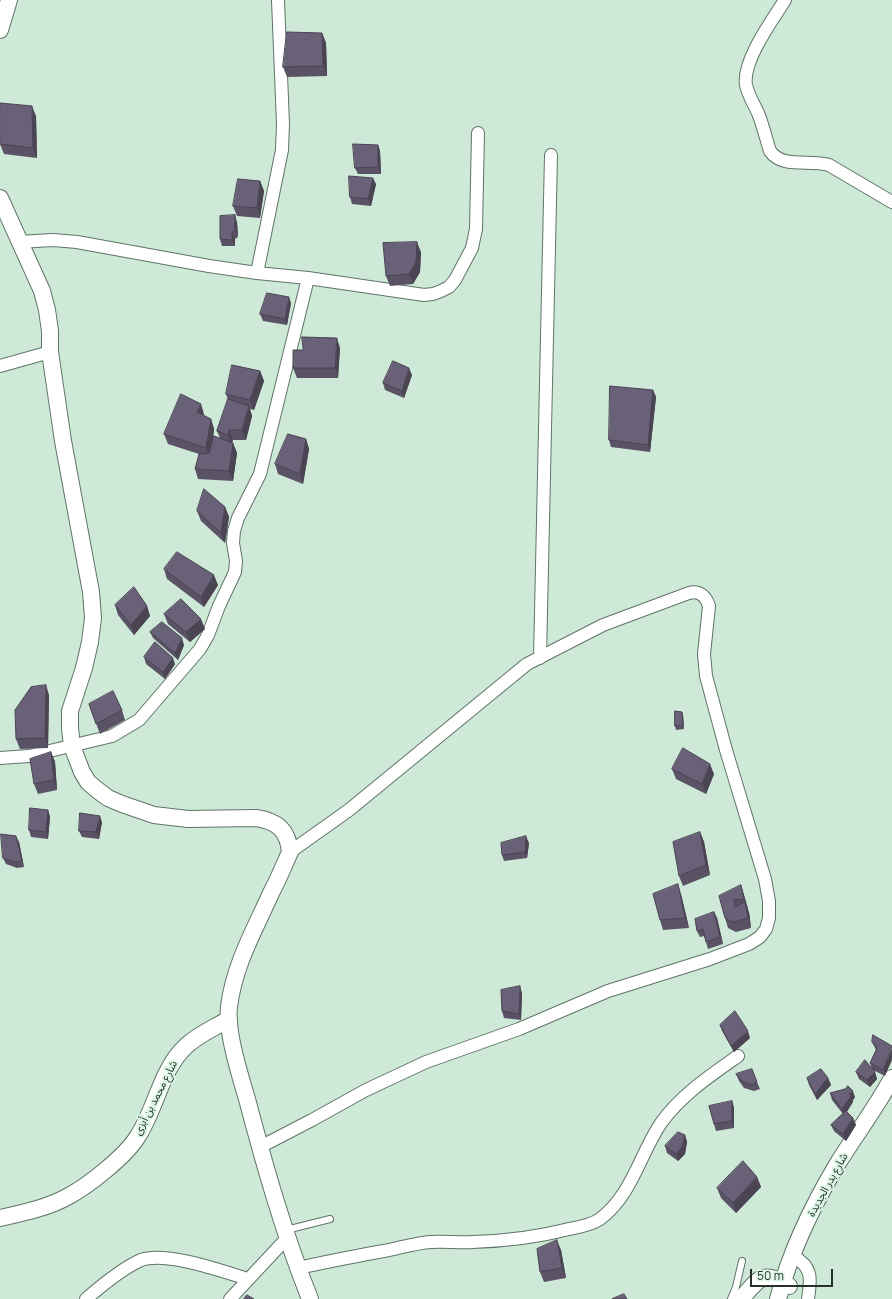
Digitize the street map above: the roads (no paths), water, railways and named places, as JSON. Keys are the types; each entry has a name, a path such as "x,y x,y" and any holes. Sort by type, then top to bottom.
{"street":[{"path":"0,30 9,0"},
{"path":"257,273 282,150 283,124 278,0"},
{"path":"785,0 769,24 753,54 747,72 746,83 749,94 758,113 770,151 773,156 782,161 829,165 892,202"},
{"path":"19,242 53,240 77,242 209,266 308,278 424,295 433,294 441,292 449,287 455,280 472,248 474,239 478,133"},
{"path":"540,658 551,155"},
{"path":"0,198 42,291 48,310 50,352 63,441 91,592 93,618 90,642 84,668 70,711 72,746 88,782 96,790 108,798 154,815 188,819 256,818 265,820 275,824 282,830 287,838 290,852"},
{"path":"0,758 29,756 112,736 139,720 200,649 208,635 219,606 235,572 236,561 233,543 234,531 238,518 260,474 308,278"},
{"path":"0,366 50,352"},
{"path":"260,1147 373,1087 426,1062 519,1029 608,991 710,959 749,944 760,937 766,929 769,918 769,902 765,879 726,750 706,676 704,654 709,606 708,600 703,595 698,593 689,593 603,625 527,664 349,810 290,852 244,952 235,977 229,1008 229,1019 231,1037 242,1083 260,1147 286,1234 310,1299"},
{"name":"شارع محمد بن أبزى","path":"0,1218 25,1212 67,1198 106,1168 137,1138 149,1117 160,1090 178,1056 185,1047 195,1038 229,1019"},
{"path":"298,1268 432,1242 508,1240 560,1232 589,1225 599,1220 613,1207 623,1194 662,1122 680,1101 738,1056"},
{"name":"شارع بدر الجديدة","path":"778,1299 785,1289 815,1205 838,1164 874,1111 892,1078"},
{"name":"شارع بدر الجديدة","path":"796,1258 840,1172 880,1115 892,1094"},
{"path":"230,1299 286,1234"},
{"path":"86,1299 131,1266 142,1260 152,1258 170,1258 248,1279"},
{"path":"796,1258 805,1265 809,1272 811,1283 808,1299"},
{"path":"740,1299 759,1278 770,1277 785,1289"}],"lane":[{"path":"286,1234 330,1218"},
{"path":"731,1299 736,1287 742,1261"}]}
